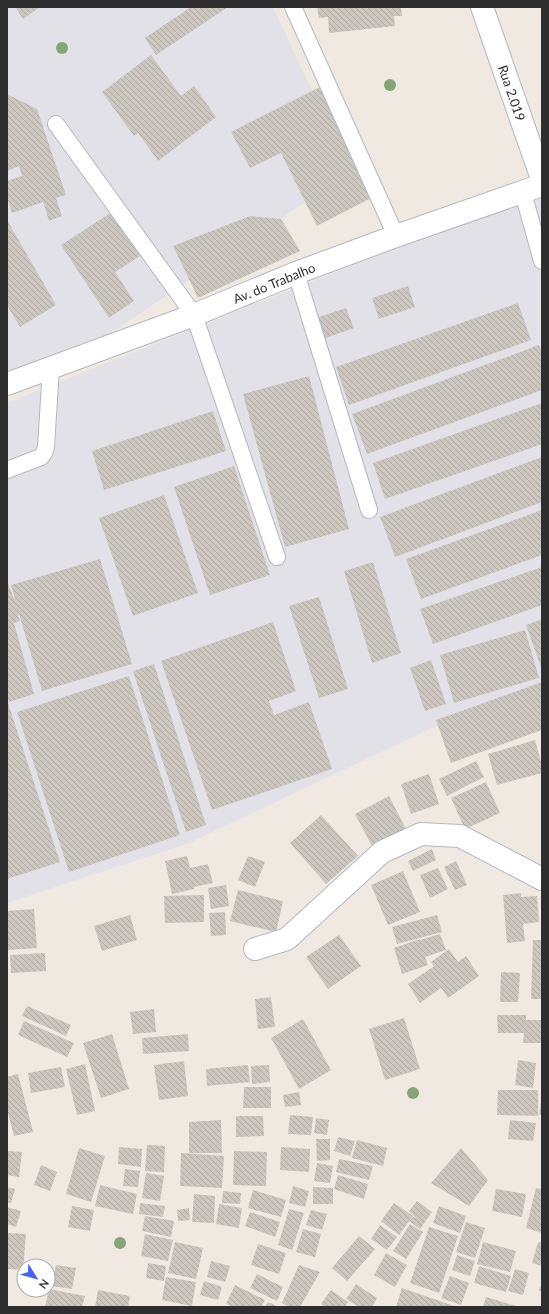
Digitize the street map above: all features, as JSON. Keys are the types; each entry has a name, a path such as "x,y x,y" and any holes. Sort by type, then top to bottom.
{"main road":[{"name":"Rua 2.019","path":"482,7 542,179"},
{"name":"Av. do Trabalho","path":"7,384 194,315 296,273 396,236 533,189"},
{"path":"255,949 287,939 382,852 421,834 460,836 542,879"}],"lane":[{"path":"293,7 396,236"},
{"path":"56,124 194,315 277,557"},
{"path":"533,189 542,261"},
{"path":"296,273 369,510"},
{"path":"7,470 41,457 44,453 46,447 51,368"}],"shaded area":[{"path":"7,7 273,7 350,172 111,333 7,372"},
{"path":"542,194 542,692 434,727 189,843 7,903 7,403 458,223"}],"building":[{"path":"15,7 40,7 23,19"},
{"path":"191,7 228,7 156,55 145,38"},
{"path":"317,7 401,7 402,16 394,16 395,26 329,33 328,17 319,18"},
{"path":"151,55 181,96 194,86 216,117 158,161 138,133 134,136 102,92"},
{"path":"320,87 375,196 317,226 281,153 250,168 231,132"},
{"path":"7,94 37,109 66,195 56,198 62,216 49,221 43,202 12,213 7,197 7,181 22,176 19,166 7,171"},
{"path":"112,212 140,256 115,272 134,301 109,318 61,245"},
{"path":"250,216 281,219 300,251 198,298 173,246"},
{"path":"7,220 56,305 20,327 7,305"},
{"path":"408,286 415,307 379,319 372,298"},
{"path":"518,303 531,340 349,405 336,367"},
{"path":"346,308 354,328 320,340 313,319"},
{"path":"539,345 542,354 542,390 367,454 352,414"},
{"path":"309,376 349,529 285,547 243,394"},
{"path":"542,403 542,444 385,499 373,463"},
{"path":"213,411 226,451 104,490 92,451"},
{"path":"542,457 542,502 395,557 380,517"},
{"path":"234,466 270,575 210,595 174,487"},
{"path":"164,495 198,593 133,616 99,518"},
{"path":"542,510 542,555 421,599 406,559"},
{"path":"100,559 132,664 42,691 19,614 20,621 14,623 34,694 9,702 7,695 7,581 15,599 11,585"},
{"path":"373,562 401,653 372,663 344,571"},
{"path":"542,567 542,605 433,644 420,609"},
{"path":"319,597 348,689 319,698 289,606"},
{"path":"542,619 542,670 526,625"},
{"path":"273,622 296,691 269,701 274,715 309,702 332,769 212,810 161,661"},
{"path":"525,630 539,678 454,703 440,655"},
{"path":"431,660 446,704 425,711 410,668"},
{"path":"154,664 206,825 186,832 133,671"},
{"path":"129,676 180,835 69,872 17,712"},
{"path":"542,682 542,730 451,763 436,720"},
{"path":"7,700 60,862 7,879"},
{"path":"535,740 542,765 542,773 497,785 488,754"},
{"path":"476,761 484,777 447,796 439,779"},
{"path":"429,774 439,804 411,814 401,784"},
{"path":"486,782 500,813 465,829 451,798"},
{"path":"389,796 406,829 372,846 355,814"},
{"path":"321,815 358,856 326,884 290,843"},
{"path":"432,849 436,860 413,871 408,861"},
{"path":"187,856 190,868 208,864 213,883 172,894 165,861"},
{"path":"248,856 265,862 255,887 238,880"},
{"path":"456,861 467,885 455,890 444,867"},
{"path":"438,868 448,889 430,898 420,875"},
{"path":"403,871 420,912 388,925 371,885"},
{"path":"226,885 229,906 211,909 208,888"},
{"path":"238,890 283,901 276,932 230,921"},
{"path":"521,893 521,897 537,896 539,922 523,924 525,941 507,943 503,895"},
{"path":"204,895 204,922 165,923 164,896"},
{"path":"34,909 37,948 8,950 7,911"},
{"path":"225,912 226,935 211,936 209,913"},
{"path":"130,915 137,940 102,951 94,926"},
{"path":"437,915 442,932 397,944 392,927"},
{"path":"440,934 446,950 425,957 428,965 402,974 394,948"},
{"path":"339,935 361,966 328,989 306,957"},
{"path":"533,940 542,940 542,999 531,999"},
{"path":"449,949 458,962 466,956 479,976 448,998 441,988 420,1003 408,984 434,966 431,962"},
{"path":"45,953 46,971 11,973 10,955"},
{"path":"501,972 520,973 518,1002 500,1002"},
{"path":"271,997 275,1027 258,1029 255,999"},
{"path":"27,1006 71,1025 66,1036 22,1016"},
{"path":"154,1009 156,1032 133,1034 130,1012"},
{"path":"497,1015 526,1015 526,1020 542,1020 542,1043 523,1043 524,1033 498,1033"},
{"path":"404,1018 420,1069 385,1080 369,1029"},
{"path":"303,1019 331,1070 299,1089 271,1038"},
{"path":"24,1021 74,1043 67,1057 18,1035"},
{"path":"112,1034 129,1089 101,1098 83,1043"},
{"path":"188,1034 189,1051 143,1054 142,1038"},
{"path":"518,1060 536,1063 533,1088 515,1085"},
{"path":"184,1061 188,1096 159,1100 154,1065"},
{"path":"85,1064 95,1111 77,1115 66,1069"},
{"path":"248,1065 250,1082 207,1086 206,1069"},
{"path":"269,1065 270,1082 252,1084 251,1066"},
{"path":"61,1067 65,1087 31,1093 28,1073"},
{"path":"18,1074 33,1132 14,1136 7,1109 7,1077"},
{"path":"244,1087 271,1087 271,1108 243,1108"},
{"path":"498,1090 538,1090 538,1116 497,1115"},
{"path":"299,1092 301,1105 285,1107 283,1095"},
{"path":"541,1101 542,1115 539,1115"},
{"path":"290,1115 313,1117 311,1135 288,1134"},
{"path":"236,1116 263,1116 264,1136 236,1137"},
{"path":"316,1118 329,1120 327,1135 314,1133"},
{"path":"221,1120 222,1153 189,1153 189,1122"},
{"path":"510,1120 536,1123 533,1141 508,1139"},
{"path":"338,1137 355,1141 350,1156 334,1151"},
{"path":"316,1139 330,1139 330,1160 317,1161"},
{"path":"357,1140 387,1148 383,1166 352,1158"},
{"path":"147,1145 165,1146 164,1172 145,1171"},
{"path":"119,1147 142,1149 141,1167 118,1164"},
{"path":"281,1147 310,1149 309,1172 280,1170"},
{"path":"79,1148 105,1156 91,1202 66,1194"},
{"path":"461,1148 488,1180 469,1206 431,1183"},
{"path":"7,1151 22,1152 19,1177 7,1175"},
{"path":"234,1151 267,1152 266,1186 233,1185"},
{"path":"181,1153 224,1156 222,1188 180,1186"},
{"path":"339,1159 373,1166 369,1180 336,1172"},
{"path":"317,1163 333,1166 330,1183 314,1181"},
{"path":"41,1165 57,1172 50,1191 34,1185"},
{"path":"125,1169 140,1171 138,1187 123,1186"},
{"path":"146,1173 164,1176 160,1201 142,1198"},
{"path":"338,1175 368,1184 364,1199 334,1189"},
{"path":"100,1185 137,1194 133,1214 95,1206"},
{"path":"293,1186 309,1191 305,1207 289,1203"},
{"path":"7,1187 15,1189 11,1203 7,1202"},
{"path":"313,1187 333,1188 333,1204 313,1204"},
{"path":"536,1188 542,1189 542,1233 526,1228"},
{"path":"496,1189 526,1194 522,1217 492,1211"},
{"path":"253,1190 286,1200 281,1217 248,1208"},
{"path":"223,1191 241,1193 240,1204 222,1203"},
{"path":"194,1194 215,1196 214,1223 192,1222"},
{"path":"417,1201 432,1212 420,1229 409,1221 413,1217 416,1218 409,1211"},
{"path":"140,1203 165,1206 163,1217 139,1214"},
{"path":"394,1203 413,1216 399,1235 381,1221"},
{"path":"219,1204 242,1208 239,1228 216,1224"},
{"path":"72,1206 94,1210 90,1231 68,1227"},
{"path":"439,1206 466,1216 460,1233 433,1223"},
{"path":"7,1207 21,1211 16,1227 7,1224"},
{"path":"189,1208 190,1220 178,1221 177,1210"},
{"path":"289,1209 304,1213 292,1250 278,1245"},
{"path":"311,1210 327,1214 322,1230 306,1225"},
{"path":"250,1212 280,1222 275,1237 245,1226"},
{"path":"145,1216 174,1221 171,1237 142,1231"},
{"path":"466,1222 485,1228 475,1258 456,1252"},
{"path":"410,1224 423,1232 406,1259 393,1251"},
{"path":"380,1225 397,1237 387,1250 371,1239"},
{"path":"429,1227 458,1236 439,1293 410,1283"},
{"path":"303,1229 321,1234 315,1257 296,1252"},
{"path":"7,1233 26,1234 24,1258 16,1258 16,1270 7,1269"},
{"path":"145,1234 173,1240 168,1261 141,1256"},
{"path":"359,1236 375,1249 347,1281 332,1268"},
{"path":"175,1242 203,1248 196,1279 168,1273"},
{"path":"483,1242 516,1251 510,1272 477,1264"},
{"path":"538,1242 542,1243 542,1266 532,1263"},
{"path":"258,1244 286,1253 279,1274 251,1265"},
{"path":"386,1253 407,1265 395,1287 374,1275"},
{"path":"457,1255 475,1261 470,1276 452,1270"},
{"path":"211,1261 230,1266 225,1282 207,1277"},
{"path":"148,1263 166,1266 164,1281 146,1278"},
{"path":"56,1265 76,1268 72,1289 56,1287"},
{"path":"299,1265 320,1272 300,1307 289,1307 282,1303"},
{"path":"479,1266 511,1276 506,1292 474,1283"},
{"path":"515,1269 529,1273 523,1295 508,1291"},
{"path":"257,1274 283,1287 277,1301 250,1288"},
{"path":"450,1276 469,1283 461,1305 441,1298"},
{"path":"166,1277 196,1282 192,1306 162,1300"},
{"path":"204,1281 222,1287 218,1300 200,1295"},
{"path":"542,1283 542,1292 539,1290"},
{"path":"356,1284 377,1298 372,1307 359,1307 346,1299"},
{"path":"235,1285 265,1300 261,1307 234,1307 226,1304"},
{"path":"402,1288 457,1307 396,1307"},
{"path":"56,1290 85,1296 82,1307 45,1307 47,1298 56,1298"},
{"path":"98,1290 130,1296 128,1307 95,1307"},
{"path":"331,1290 348,1302 345,1307 325,1307 321,1304"},
{"path":"486,1297 516,1306 483,1307"},
{"path":"268,1302 279,1307 265,1307"}]}
